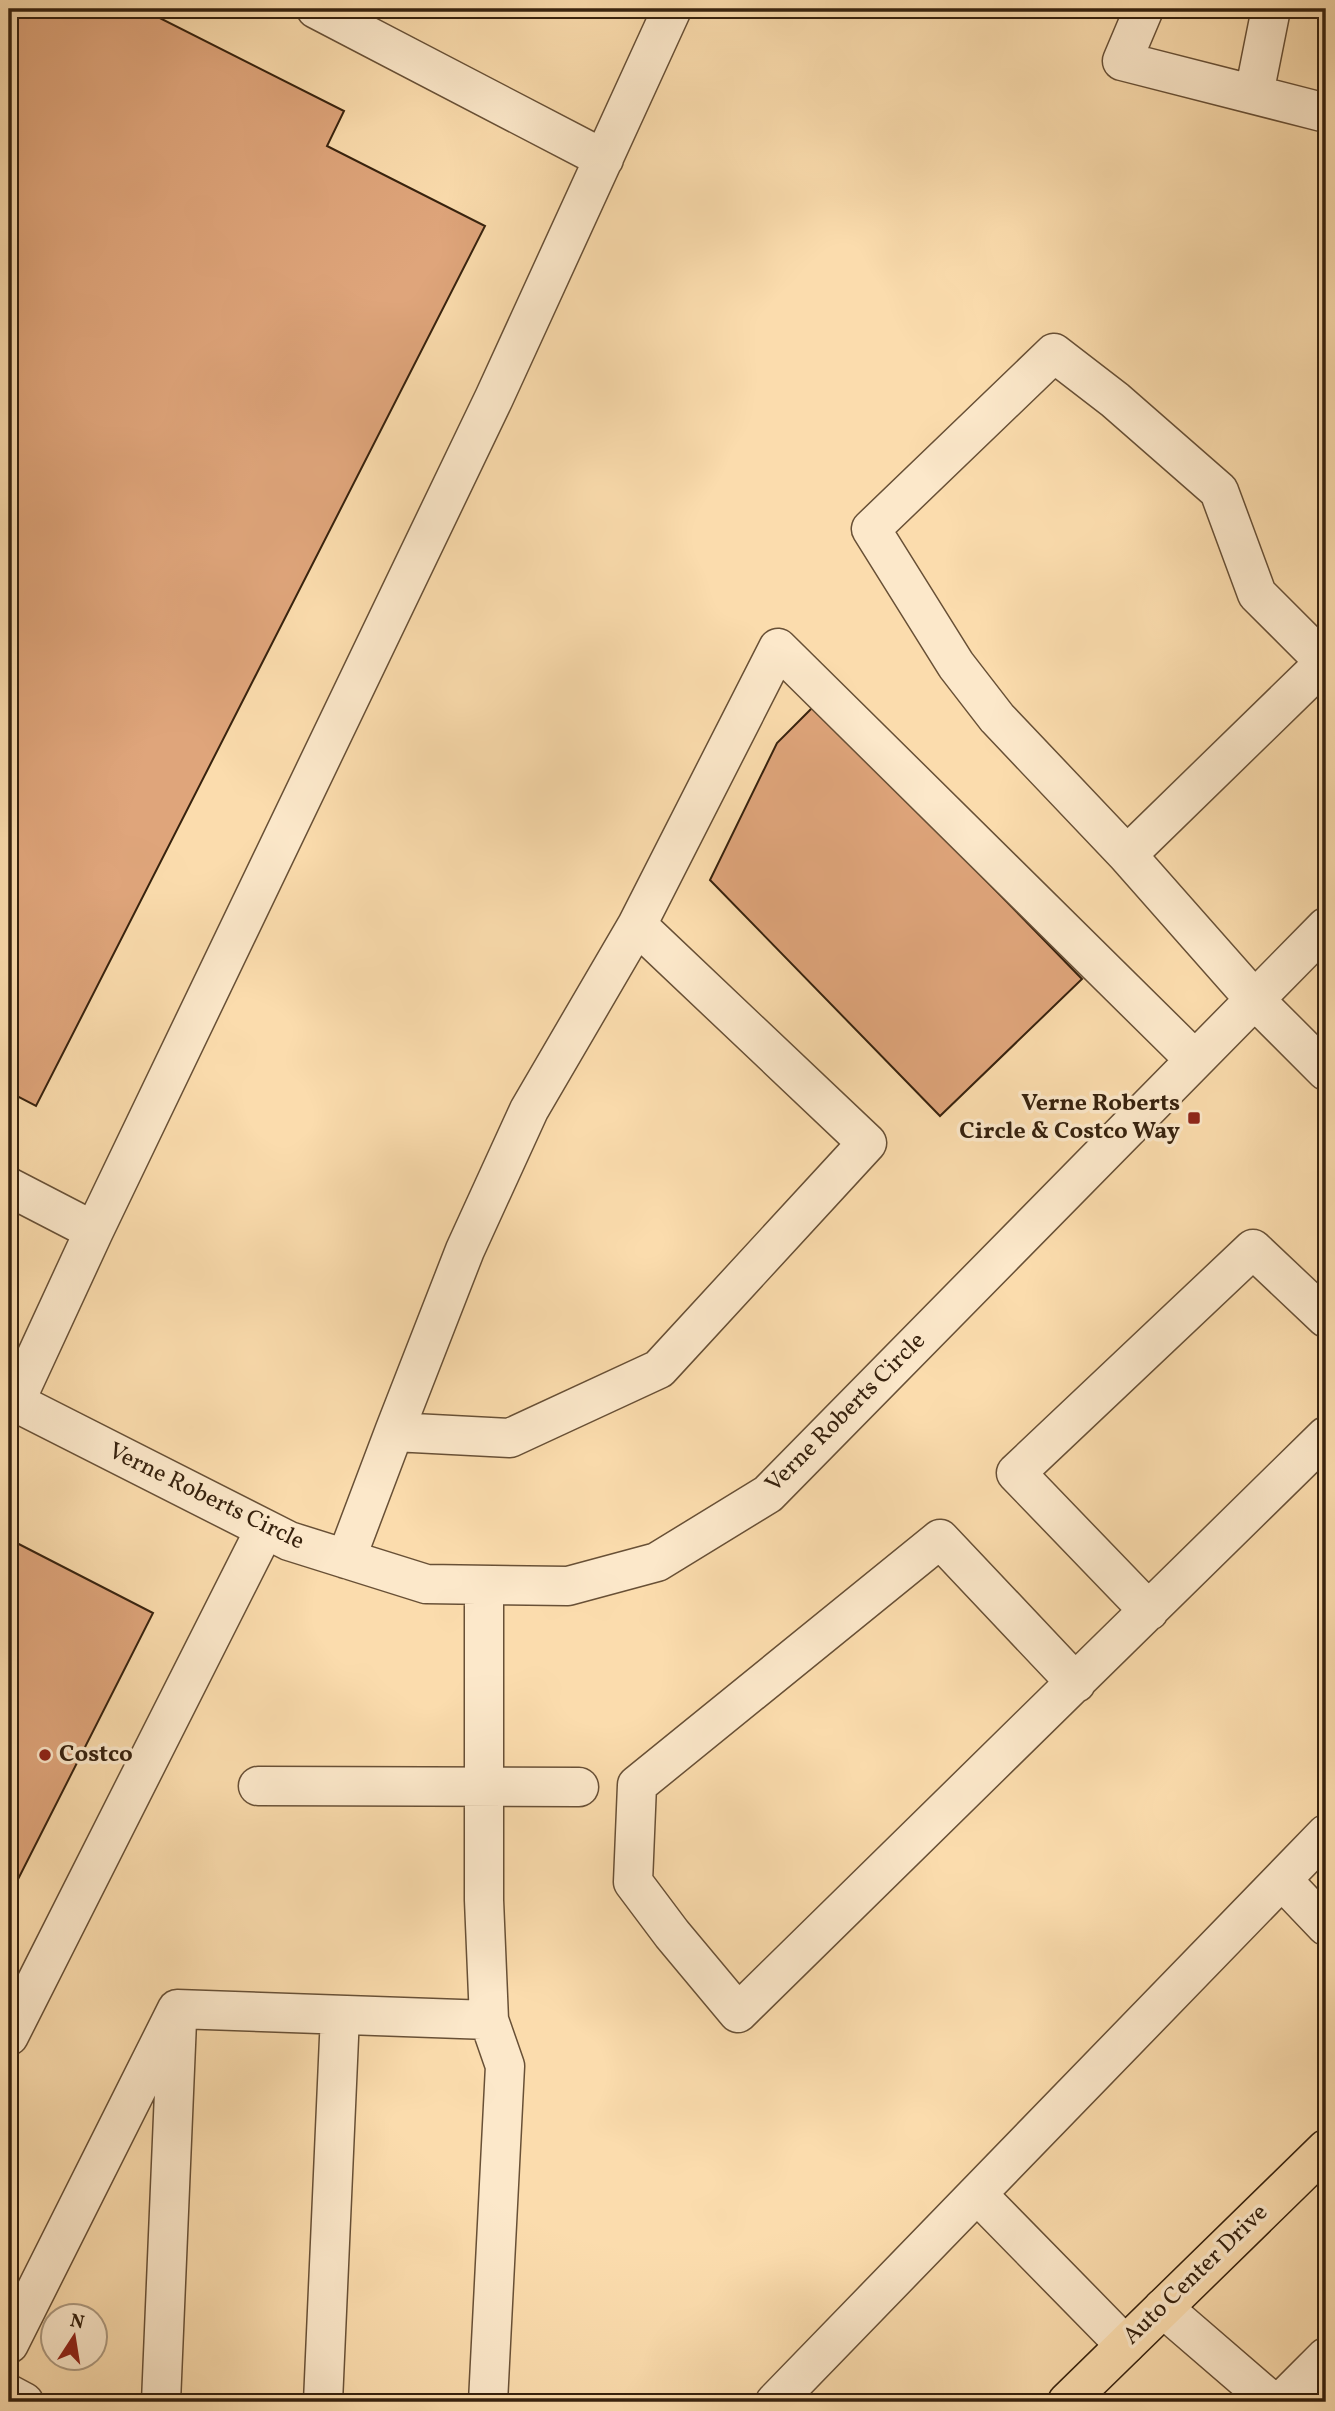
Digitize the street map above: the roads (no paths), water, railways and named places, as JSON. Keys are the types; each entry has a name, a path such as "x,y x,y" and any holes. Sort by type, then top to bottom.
{"main road":[{"name":"Auto Center Drive","path":"1067,2402 1326,2149"}],"street":[{"path":"316,9 604,159"},
{"path":"12,1400 494,398 672,9"},
{"path":"1144,9 1122,61 1326,113"},
{"path":"1254,94 1271,9"},
{"path":"1126,855 1326,661 1257,594 1219,491 1115,400 1054,353 871,529 956,665 1006,727 1126,855 1255,1000 1326,1071"},
{"path":"346,1559 465,1250 529,1110 637,925 778,648 1195,1060"},
{"path":"394,1432 510,1438 659,1369 867,1143 637,925"},
{"name":"Verne Roberts Circle","path":"12,1400 289,1541 426,1584 568,1586 657,1562 768,1494 1326,927"},
{"path":"9,1187 94,1231"},
{"path":"1149,1612 1016,1473 1253,1249 1326,1318"},
{"path":"1076,1683 940,1539 636,1785 633,1882 671,1934 738,2013 1149,1612 1326,1436"},
{"path":"9,2036 265,1529"},
{"path":"484,1585 483,1786 489,2020 505,2066 488,2402"},
{"path":"258,1786 579,1787"},
{"path":"775,2402 1326,1834"},
{"path":"1282,1880 1326,1926"},
{"path":"177,2009 489,2020"},
{"path":"9,2344 177,2009"},
{"path":"161,2402 177,2009"},
{"path":"323,2402 340,2015"},
{"path":"977,2194 1125,2345"},
{"path":"1163,2308 1272,2402"},
{"path":"1281,2402 1326,2357"},
{"path":"9,2395 24,2402"}],"place":[{"name":"Verne Roberts Circle & Costco Way","path":"1194,1118"},
{"name":"Costco","path":"45,1755"}]}
